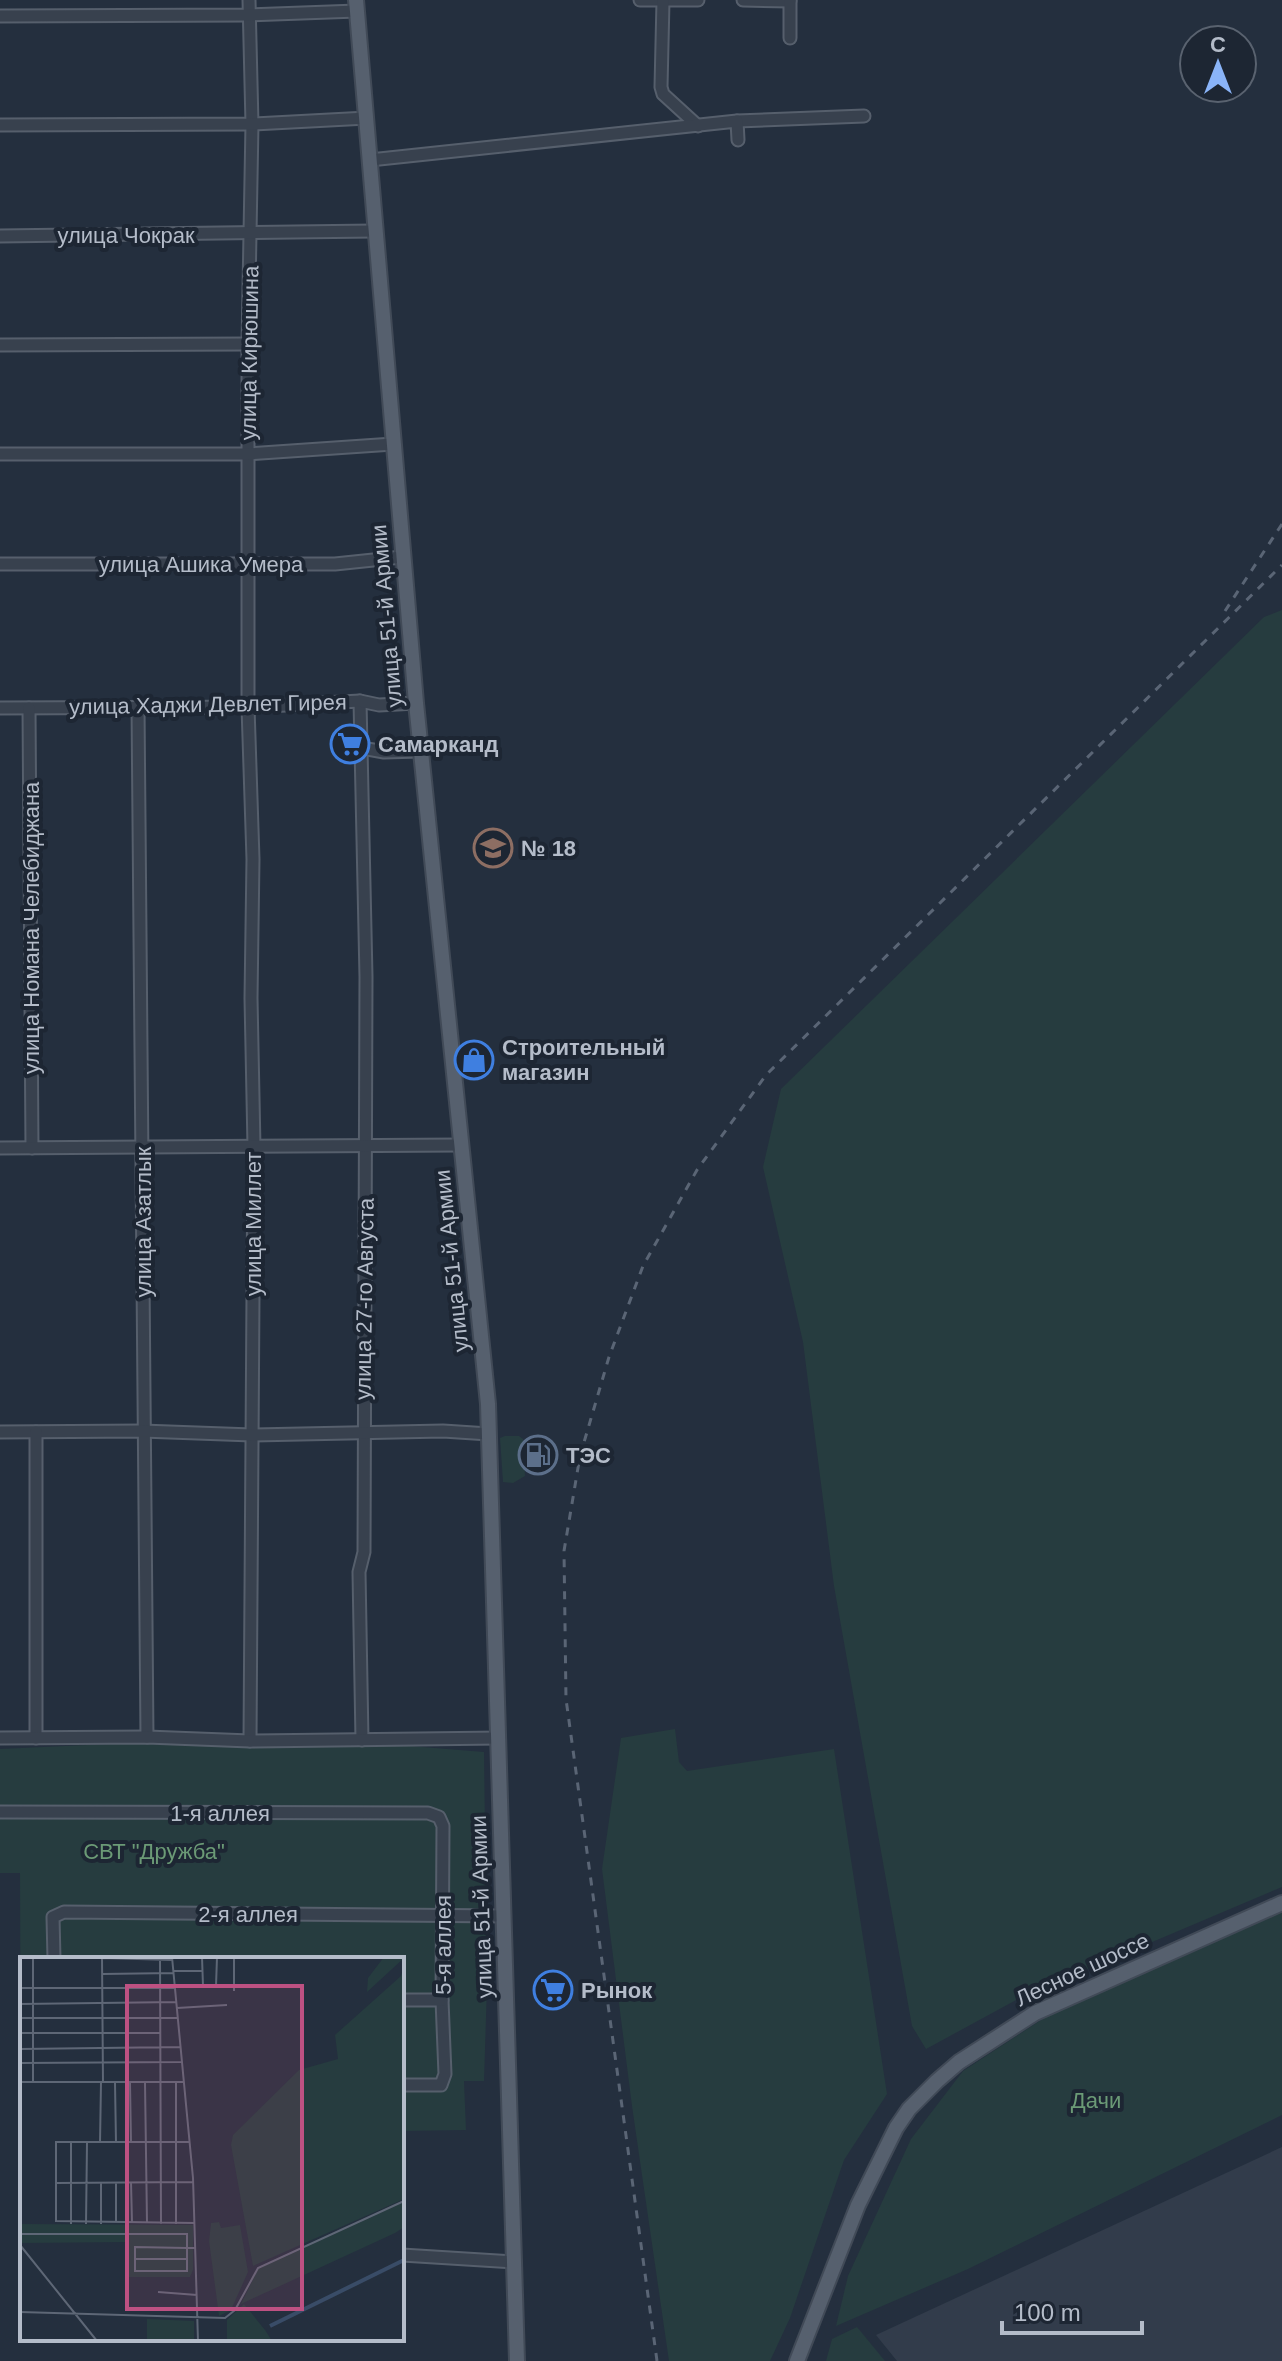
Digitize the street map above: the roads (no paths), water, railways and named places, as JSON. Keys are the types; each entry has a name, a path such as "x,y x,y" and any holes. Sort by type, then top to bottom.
{"main road":[{"name":"улица 51-й Армии","path":"356,6 420,751 489,1434 517,2361"},
{"name":"Лесное шоссе","path":"797,2361 858,2205 896,2128 909,2109 937,2081 959,2062 1035,2013 1282,1903"}],"street":[{"name":"улица Кирюшина","path":"248,707 248,344 252,124 249,0"},
{"path":"640,0 698,0"},
{"path":"743,0 790,0 790,38"},
{"path":"663,1 661,87 663,94 698,126"},
{"path":"0,16 250,15 356,6"},
{"path":"370,160 737,121 864,116"},
{"path":"0,125 252,124 367,118"},
{"path":"737,121 738,140"},
{"name":"улица Чокрак","path":"0,236 374,231"},
{"path":"0,345 248,344"},
{"path":"0,454 248,454 393,444"},
{"name":"улица Ашика Умера","path":"0,564 335,564 402,557"},
{"name":"улица Хаджи Девлет Гирея","path":"0,708 248,707 360,701 379,705 416,703"},
{"name":"улица 27-го Августа","path":"360,701 366,1146 364,1552 359,1572 362,1740"},
{"name":"улица Азатлык","path":"138,706 147,1737"},
{"name":"улица Миллет","path":"248,707 253,859 251,998 254,1147 250,1741"},
{"name":"улица Номана Челебиджана","path":"29,708 32,1148"},
{"path":"362,748 384,752 420,751"},
{"path":"0,1148 460,1145"},
{"path":"0,1432 142,1431 252,1435 443,1431 489,1434"},
{"path":"36,1432 36,1738"},
{"path":"0,1738 147,1737 250,1741 499,1738"},
{"name":"1-я аллея","path":"0,1812 428,1813 439,1817"},
{"name":"5-я аллея","path":"404,2085 441,2085 445,2074 442,2000 443,1826 439,1817"},
{"name":"2-я аллея","path":"54,1957 53,1917 64,1912 503,1916"},
{"path":"404,2000 442,2000"},
{"path":"404,2255 515,2262"}],"railway":[{"path":"1225,611 1282,524"},
{"path":"657,2361 566,1699 564,1551 580,1456 609,1357 643,1266 697,1170 766,1075 1282,565"}],"place":[{"name":"Самарканд","path":"350,744"},
{"name":"№ 18","path":"493,848"},
{"name":"Строительный магазин","path":"474,1060"},
{"name":"ТЭС","path":"538,1455"},
{"name":"Рынок","path":"553,1990"}],"park label":[{"name":"СВТ \"Дружба\"","path":"154,1851"},
{"name":"Дачи","path":"1096,2100"}]}
